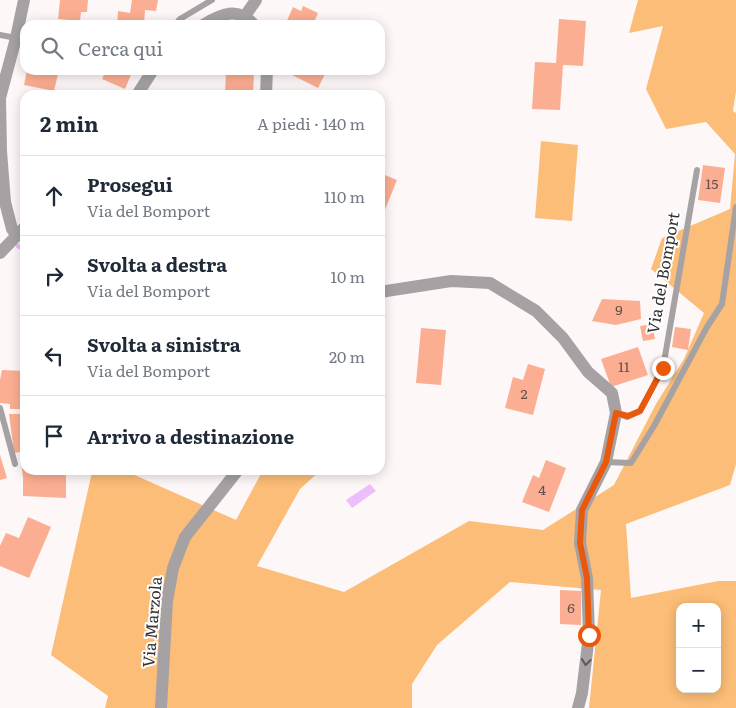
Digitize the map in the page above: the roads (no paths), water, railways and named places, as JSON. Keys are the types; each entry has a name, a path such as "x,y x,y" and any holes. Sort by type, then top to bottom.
{"street":[{"path":"20,231 12,229 5,202 0,151 0,98 24,0"},
{"path":"250,20 256,0"},
{"path":"212,20 224,14 238,14 248,20"},
{"path":"140,90 150,75"},
{"path":"266,90 267,75"},
{"path":"0,253 20,232"},
{"path":"385,291 451,281 490,283 536,311 563,338 588,372 612,393 616,413 606,462 582,510 580,543 587,578 589,635 582,693 578,708"},
{"name":"Via Marzola","path":"161,708 167,601 173,568 185,537 234,475"}],"lane":[{"path":"179,20 212,0"},
{"path":"0,35 16,38"},
{"name":"Via del Bomport","path":"616,413 628,416 640,411 663,368 697,170"},
{"path":"606,462 631,463 654,426 707,327 722,304 736,207"},
{"path":"0,408 15,464"}]}
